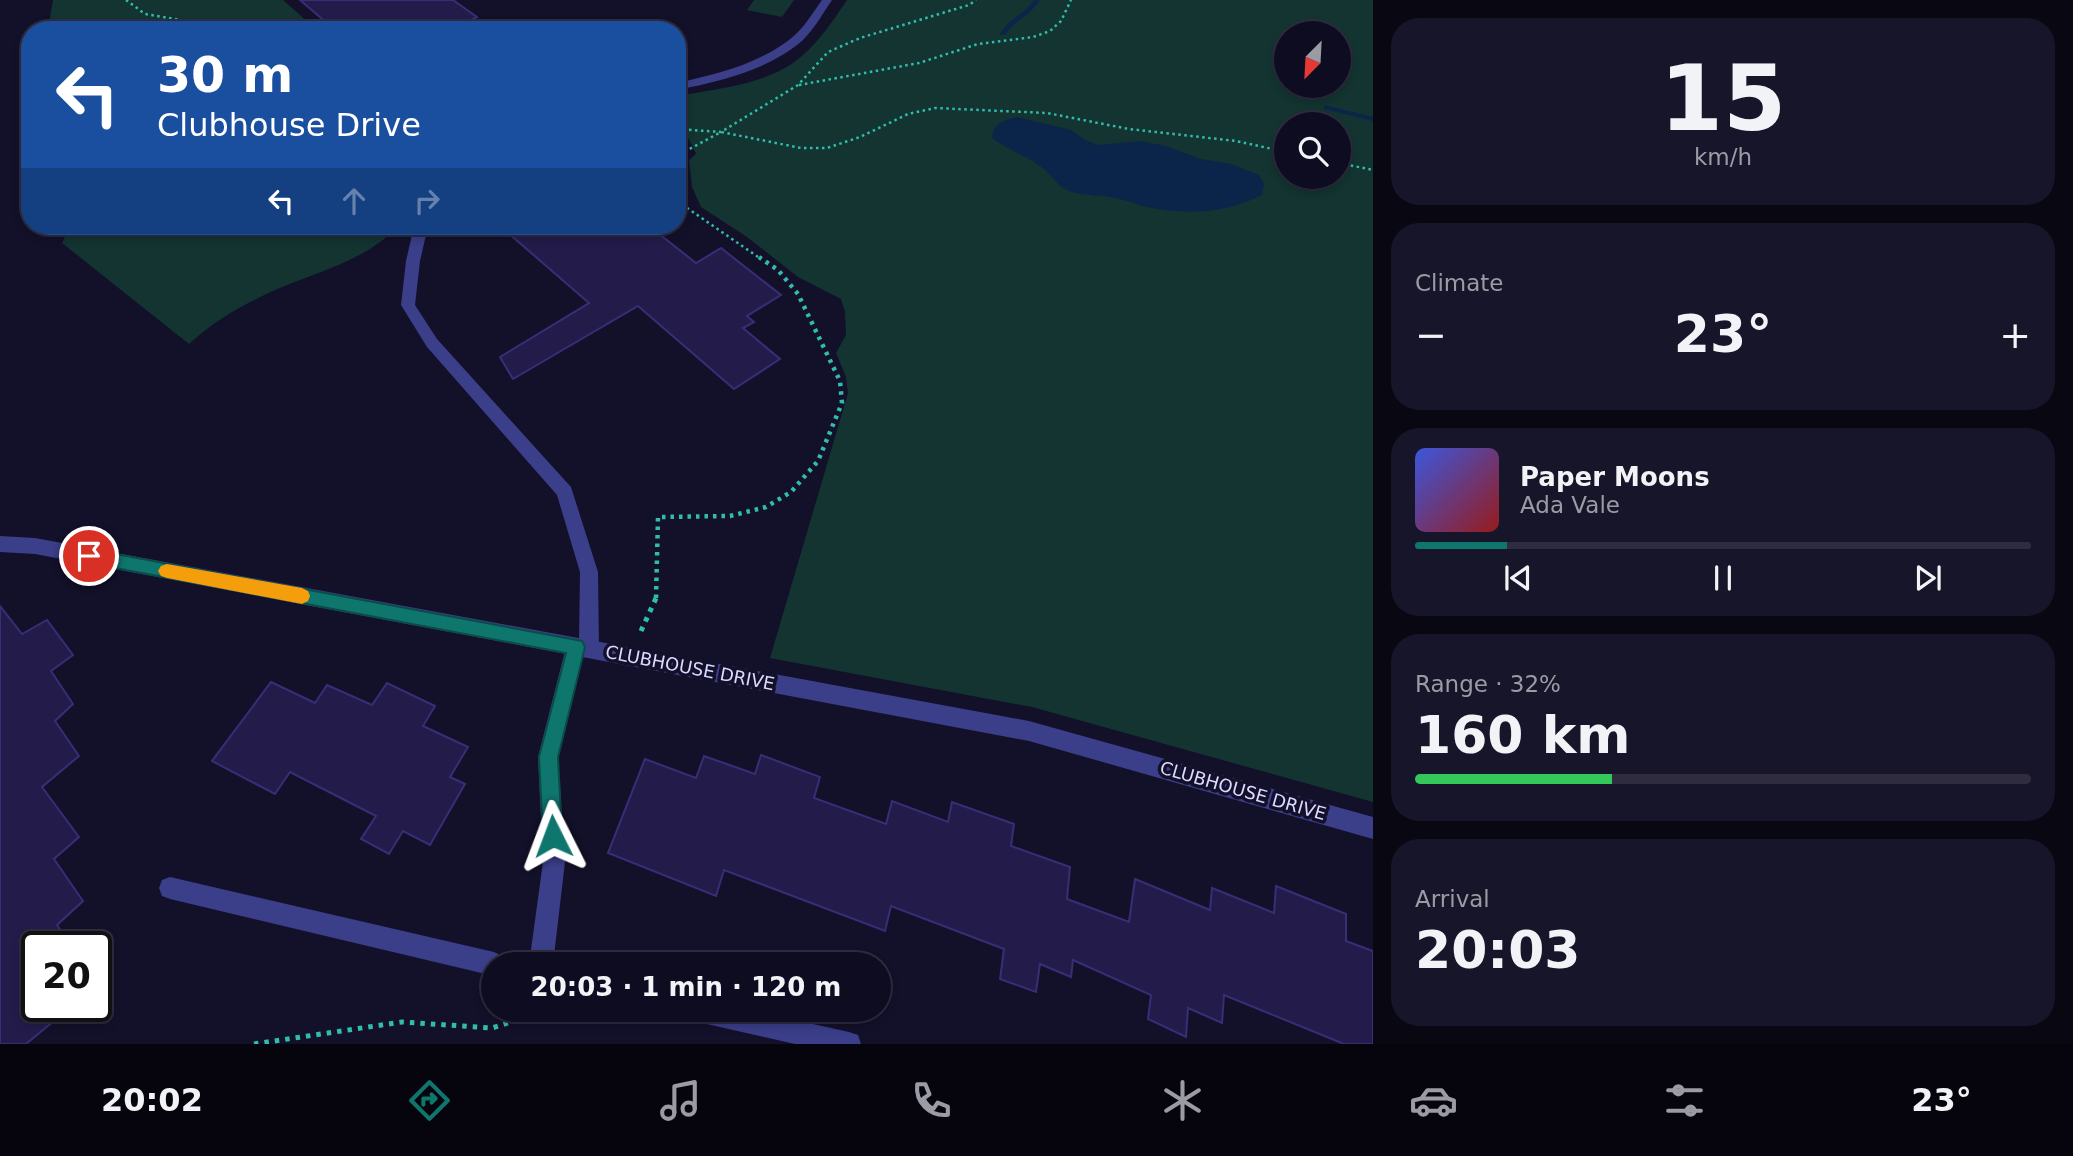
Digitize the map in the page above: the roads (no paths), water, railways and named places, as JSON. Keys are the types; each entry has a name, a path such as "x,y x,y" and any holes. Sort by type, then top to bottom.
{"street":[{"path":"686,85 727,76 775,53 799,38 827,0"},
{"path":"419,235 408,305 432,343 565,492 589,572 583,648 548,757 554,862 543,952"},
{"name":"CLUBHOUSE DRIVE","path":"0,544 35,546 1029,731 1373,828"},
{"path":"170,888 481,961"},
{"path":"751,1022 849,1044"}],"water":[{"path":"1017,117 1071,130 1098,145 1140,141 1166,146 1201,159 1231,164 1259,175 1264,184 1262,195 1235,206 1194,212 1152,208 1120,199 1072,192 1060,185 1043,168 992,138 997,125"}],"waterway":[{"path":"1003,34 1010,24 1030,10 1037,0"},
{"path":"1327,107 1373,119"}]}
